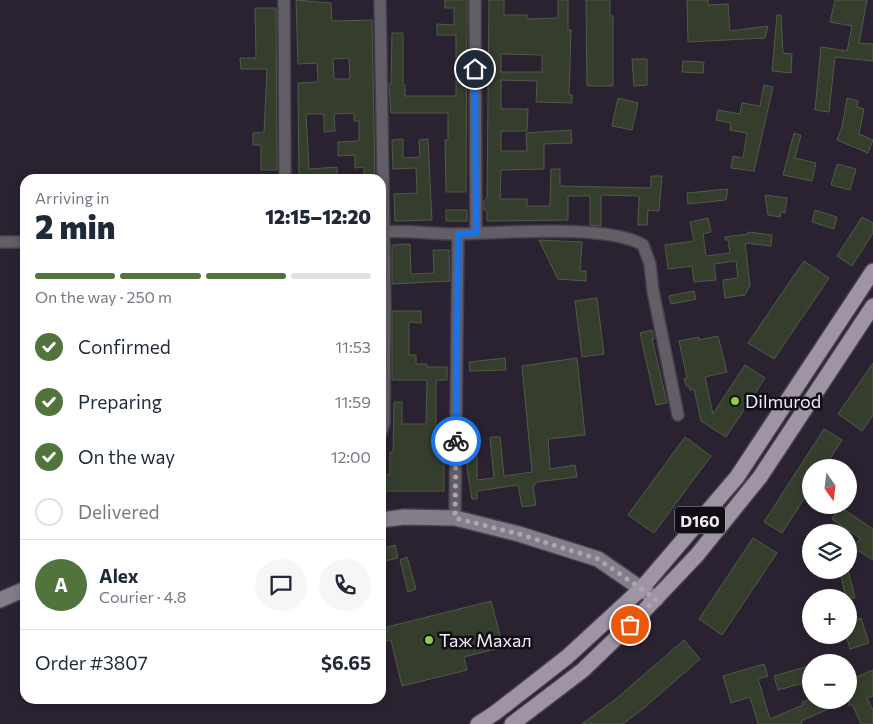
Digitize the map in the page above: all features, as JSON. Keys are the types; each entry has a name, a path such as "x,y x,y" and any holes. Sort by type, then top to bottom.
{"main road":[{"name":"D160","path":"478,724 567,657 642,588 736,477 873,271"},
{"name":"D160","path":"512,724 583,670 656,599 697,555 760,477 873,306"},
{"path":"386,519 404,517 455,518 519,534 598,559 656,599"},
{"path":"0,600 20,591"}],"street":[{"path":"284,0 285,174"},
{"path":"380,0 382,174"},
{"path":"475,0 476,233"},
{"path":"386,232 458,234 553,232 630,239 644,245 650,264 653,291 678,415"},
{"path":"455,518 458,234"},
{"path":"0,242 20,242"}],"building":[{"path":"296,0 331,3 332,21 372,20 375,174 364,174 364,167 355,168 355,155 338,156 338,142 359,141 359,121 354,121 354,113 334,114 335,131 324,132 324,114 306,114 309,169 337,167 337,174 299,174 298,83 318,82 317,63 298,64","holes":["349,58 350,79 334,79 333,59"]},
{"path":"445,0 467,0 466,192 446,192 445,140 448,140 448,113 391,113 389,84 391,84 392,33 403,33 403,85 405,85 405,96 456,96 456,35 437,35 437,24 454,25 454,8 445,8"},
{"path":"489,0 504,0 504,15 527,15 527,19 558,18 558,0 568,0 568,30 571,30 569,95 572,95 572,103 536,102 537,81 501,80 501,109 528,109 527,131 501,131 501,151 527,151 526,133 571,130 572,143 544,144 544,169 501,170 500,199 527,199 527,206 550,206 551,169 560,169 560,186 651,188 651,176 662,176 659,211 648,210 647,225 638,225 639,196 601,195 601,226 590,225 590,196 568,196 568,220 487,221 487,211 483,209 483,202 487,198","holes":["501,54 542,55 542,72 501,72"]},
{"path":"586,0 610,0 610,16 613,16 613,86 587,86"},
{"path":"687,0 708,0 708,5 728,4 730,31 768,26 765,38 688,42"},
{"path":"835,0 867,0 859,43 873,44 873,61 835,57 829,112 815,110 821,47 847,51 852,26 830,22"},
{"path":"255,8 276,8 277,170 261,170 261,145 253,145 253,133 264,132 267,69 241,69 240,58 256,58"},
{"path":"777,15 781,15 783,53 792,54 791,73 772,71"},
{"path":"632,59 647,59 647,85 634,86"},
{"path":"683,61 704,62 703,73 682,72"},
{"path":"764,85 773,87 754,171 731,168 733,156 743,158 747,133 730,130 731,123 716,120 718,110 740,114 742,103 760,106"},
{"path":"618,98 638,103 632,130 612,126"},
{"path":"847,98 858,101 857,107 864,109 859,134 873,140 868,153 837,140 842,127"},
{"path":"794,133 801,135 795,158 816,163 812,181 783,175"},
{"path":"403,139 403,158 420,157 419,140 428,139 432,220 395,221 394,194 417,193 416,168 393,169 392,140"},
{"path":"837,164 856,169 850,190 831,185"},
{"path":"728,189 726,200 688,204 687,193"},
{"path":"765,195 787,198 785,213 781,212 780,217 768,215"},
{"path":"446,210 467,210 467,221 446,221"},
{"path":"815,210 837,217 834,229 812,222"},
{"path":"862,217 873,223 873,233 852,266 837,256"},
{"path":"708,218 711,232 703,234 706,256 730,253 728,240 725,240 725,237 748,234 748,232 772,235 771,246 745,243 750,285 745,295 725,298 723,280 738,278 736,261 714,264 716,280 694,282 692,266 668,269 665,245 694,241 690,222"},
{"path":"539,240 582,242 580,271 586,271 586,281 558,279"},
{"path":"410,244 411,274 434,273 433,250 449,250 450,281 392,284 392,245"},
{"path":"804,261 829,278 774,359 748,343"},
{"path":"694,291 696,299 671,304 669,296"},
{"path":"597,298 604,354 582,357 575,301"},
{"path":"392,311 421,311 421,323 409,322 409,355 416,355 416,364 427,364 427,367 447,367 447,380 436,380 436,442 444,442 444,491 386,491 386,475 390,475 390,452 393,452 394,402 402,402 402,424 426,424 427,380 392,380"},
{"path":"652,330 654,339 652,339 667,403 656,405 640,333"},
{"path":"718,336 727,372 705,377 713,414 745,365 765,378 726,437 701,421 694,389 690,390 689,386 686,386 684,379 687,378 679,341 699,337 699,340"},
{"path":"505,358 506,370 470,371 469,362"},
{"path":"577,358 585,435 548,439 550,469 575,465 577,477 537,482 533,487 536,505 522,507 518,485 477,491 477,499 472,499 467,468 467,439 477,438 477,480 494,478 490,437 500,437 504,476 532,472 522,366"},
{"path":"873,363 873,415 862,431 838,414"},
{"path":"824,429 842,440 830,459 805,459"},
{"path":"685,437 711,456 654,533 628,515"},
{"path":"802,463 802,502 782,533 764,522"},
{"path":"835,514 850,514 873,529 873,560 857,550 857,543 860,538 857,536 857,524 839,524 832,519"},
{"path":"753,538 777,553 722,635 699,619"},
{"path":"395,545 398,558 386,561 386,548"},
{"path":"407,557 416,589 408,592 400,560"},
{"path":"842,579 850,579 853,589 844,589"},
{"path":"491,601 503,647 464,657 467,670 402,686 391,640 386,642 387,627"},
{"path":"861,618 869,643 850,649 849,644 857,644 857,619"},
{"path":"684,640 700,659 644,708 623,724 582,724 617,698"},
{"path":"764,664 768,676 758,679 770,719 802,705 802,709 828,709 801,721 802,724 758,724 750,697 731,703 723,676"},
{"path":"802,668 802,683 778,690 774,676"},
{"path":"873,670 873,696 867,698 873,710 873,724 861,724 854,709 857,709 857,677"}],"way so far":[{"path":"456,441 455,518 519,534 598,559 656,599 630,625"}],"place":[{"name":"Dilmurod","path":"735,401"},
{"name":"Таж Махал","path":"429,640"}],"route":[{"path":"456,441 458,234 476,233 475,69"}]}
